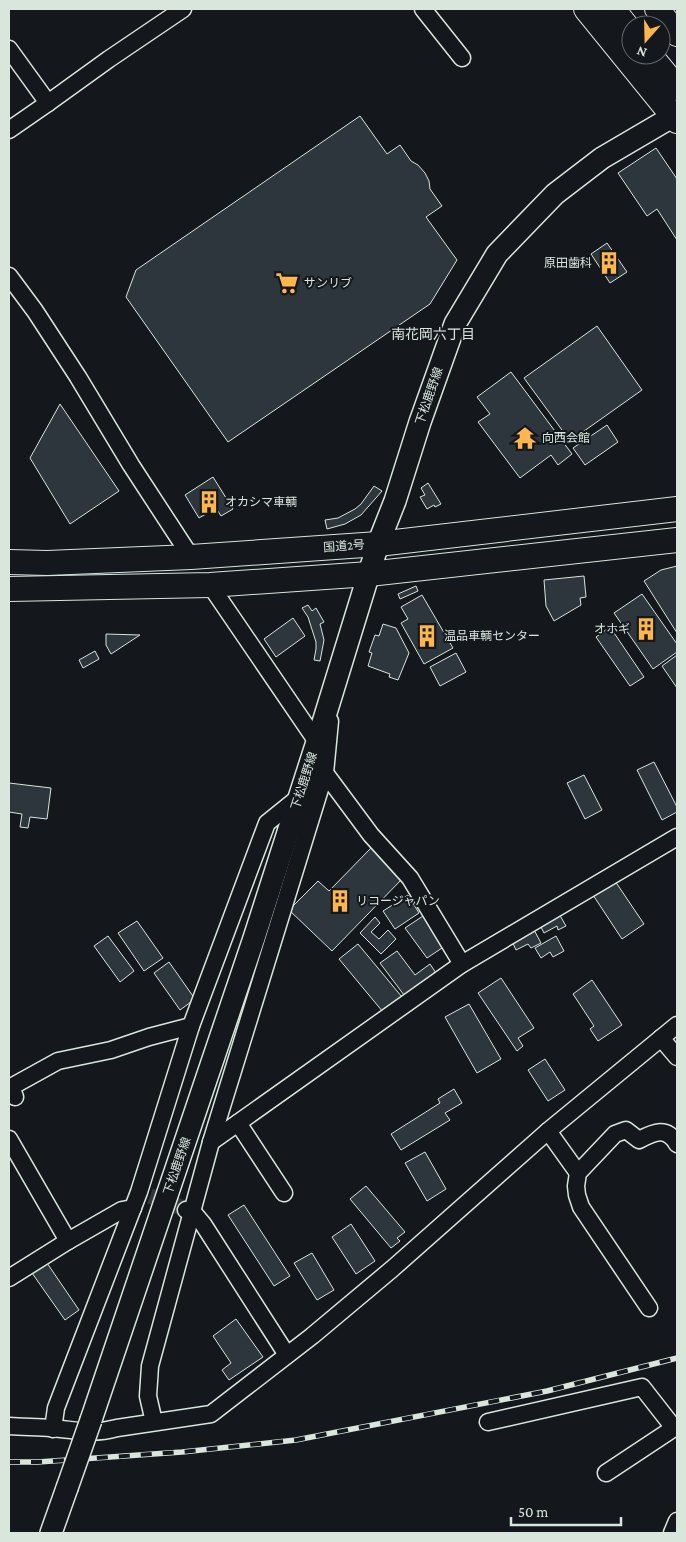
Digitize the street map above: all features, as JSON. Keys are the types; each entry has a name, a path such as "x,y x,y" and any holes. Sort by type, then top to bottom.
{"highway":[{"path":"586,9 676,117"},
{"path":"613,9 621,19"},
{"path":"657,9 677,34"},
{"path":"658,65 677,88"},
{"name":"国道2号","path":"9,562 47,563 192,557 378,544 677,509"},
{"path":"9,589 210,586 369,574 677,540"}],"main road":[{"name":"下松鹿野線","path":"51,1533 254,938 332,696 378,544 395,501 455,324 497,254 555,194 602,158 676,117"}],"street":[{"path":"9,130 183,9"},
{"path":"423,9 462,58"},
{"path":"9,49 48,103"},
{"path":"9,276 78,377 131,465 192,557"},
{"path":"210,586 317,742"},
{"path":"154,1422 148,1396 150,1366 188,1210 211,1142 325,773 332,696"},
{"path":"325,773 371,835 410,878 462,964"},
{"path":"53,1429 56,1408 133,1208 144,1194 191,1026 267,824 298,798"},
{"path":"211,1142 462,964 677,837"},
{"path":"9,1426 102,1432 211,1414 312,1336 392,1269 548,1131 677,1025"},
{"path":"15,1097 11,1087 58,1060 111,1050 149,1036 191,1026"},
{"path":"661,1038 677,1057"},
{"path":"238,1123 284,1194"},
{"path":"649,1308 581,1207 576,1186 578,1173 615,1134 626,1130 639,1140 651,1133 664,1132 673,1136 677,1144"},
{"path":"548,1131 578,1173"},
{"path":"9,1139 68,1241"},
{"path":"9,1278 122,1210 133,1208"},
{"path":"188,1210 203,1224 287,1355"},
{"path":"488,1422 642,1388 675,1427 606,1473"},
{"path":"672,1533 677,1521"}],"building":[{"name":"サンリブ","path":"360,116 387,154 400,145 411,161 418,165 425,173 430,189 442,206 426,217 457,260 430,304 228,442 126,297 136,270"},
{"path":"656,148 677,179 677,240 657,209 647,216 618,173"},
{"name":"原田歯科","path":"607,243 627,272 610,283 591,254"},
{"path":"597,326 642,390 570,441 524,378"},
{"name":"向西会館","path":"511,372 572,454 558,465 551,455 520,478 478,422 490,414 477,397"},
{"path":"60,404 119,491 70,524 30,458"},
{"path":"607,425 618,442 585,465 573,448"},
{"name":"オカシマ車輌","path":"213,477 233,509 221,516 216,508 199,518 185,495"},
{"path":"428,483 441,504 427,509 420,497 425,495 421,488"},
{"path":"374,486 382,491 361,515 345,524 327,529 325,520 338,518 355,509"},
{"path":"677,566 677,633 644,581 661,570"},
{"path":"584,576 586,597 580,598 581,605 554,621 546,606 544,580"},
{"path":"416,586 418,591 400,599 398,594"},
{"name":"オホギ","path":"642,594 677,644 677,652 653,669 614,613"},
{"name":"温品車輌センター","path":"422,595 453,648 424,664 401,623 408,619 401,607"},
{"path":"308,605 312,611 316,608 324,622 320,624 324,640 320,661 314,660 316,642 308,617 302,608"},
{"path":"293,618 305,636 276,657 264,639"},
{"path":"383,624 396,628 409,653 398,680 389,677 390,674 368,666 372,653 369,652 375,635 379,636"},
{"path":"610,627 644,677 630,686 596,637"},
{"path":"106,634 140,635 111,654 106,645"},
{"path":"95,651 99,659 83,668 79,660"},
{"path":"456,653 466,672 440,686 430,667"},
{"path":"677,655 677,688 662,666"},
{"path":"654,762 677,807 677,812 662,820 637,770"},
{"path":"584,775 602,810 585,819 567,783"},
{"path":"9,783 51,788 47,819 30,817 28,828 20,827 22,814 9,812"},
{"name":"リコージャパン","path":"371,848 402,879 332,951 289,910 318,881 329,891"},
{"path":"615,881 644,924 622,939 593,895"},
{"path":"408,895 419,913 395,929 383,911"},
{"path":"558,912 566,926 558,930 557,926 544,933 539,923"},
{"path":"423,916 445,946 427,958 405,928"},
{"path":"375,917 380,923 371,932 379,939 388,930 396,939 381,954 360,933"},
{"path":"137,921 163,958 144,971 118,933"},
{"path":"533,928 541,943 531,948 528,944 516,950 511,939"},
{"path":"108,936 134,971 120,982 94,946"},
{"path":"556,936 564,951 553,957 550,952 541,958 535,948"},
{"path":"358,944 402,997 383,1012 339,959"},
{"path":"397,951 415,975 430,964 438,976 407,999 380,963"},
{"path":"169,962 195,999 180,1010 154,973"},
{"path":"501,978 534,1028 518,1038 523,1046 517,1051 478,993"},
{"path":"592,980 622,1025 598,1041 590,1029 594,1026 573,994"},
{"path":"469,1004 501,1059 477,1073 445,1017"},
{"path":"545,1059 565,1090 548,1101 528,1070"},
{"path":"454,1089 462,1103 445,1113 450,1120 401,1150 391,1134 440,1103 438,1099"},
{"path":"425,1152 446,1189 427,1201 405,1163"},
{"path":"366,1186 405,1232 397,1238 400,1241 391,1248 350,1199"},
{"path":"244,1205 290,1276 274,1286 228,1215"},
{"path":"351,1224 375,1261 356,1274 332,1237"},
{"path":"312,1253 334,1290 317,1300 294,1263"},
{"path":"47,1263 79,1310 65,1320 32,1273"},
{"path":"236,1319 263,1357 229,1380 222,1370 231,1363 213,1336"}],"tunnel":[{"path":"150,1196 183,1208"}],"railway":[{"path":"9,1462 38,1462 182,1452 296,1440 547,1391 677,1358"}],"place":[{"name":"原田歯科","path":"609,263"},
{"name":"サンリブ","path":"287,283"},
{"name":"向西会館","path":"525,438"},
{"name":"オカシマ車輌","path":"209,502"},
{"name":"オホギ","path":"646,629"},
{"name":"温品車輌センター","path":"427,636"},
{"name":"リコージャパン","path":"340,901"}],"district":[{"name":"南花岡六丁目","path":"433,334"}]}
